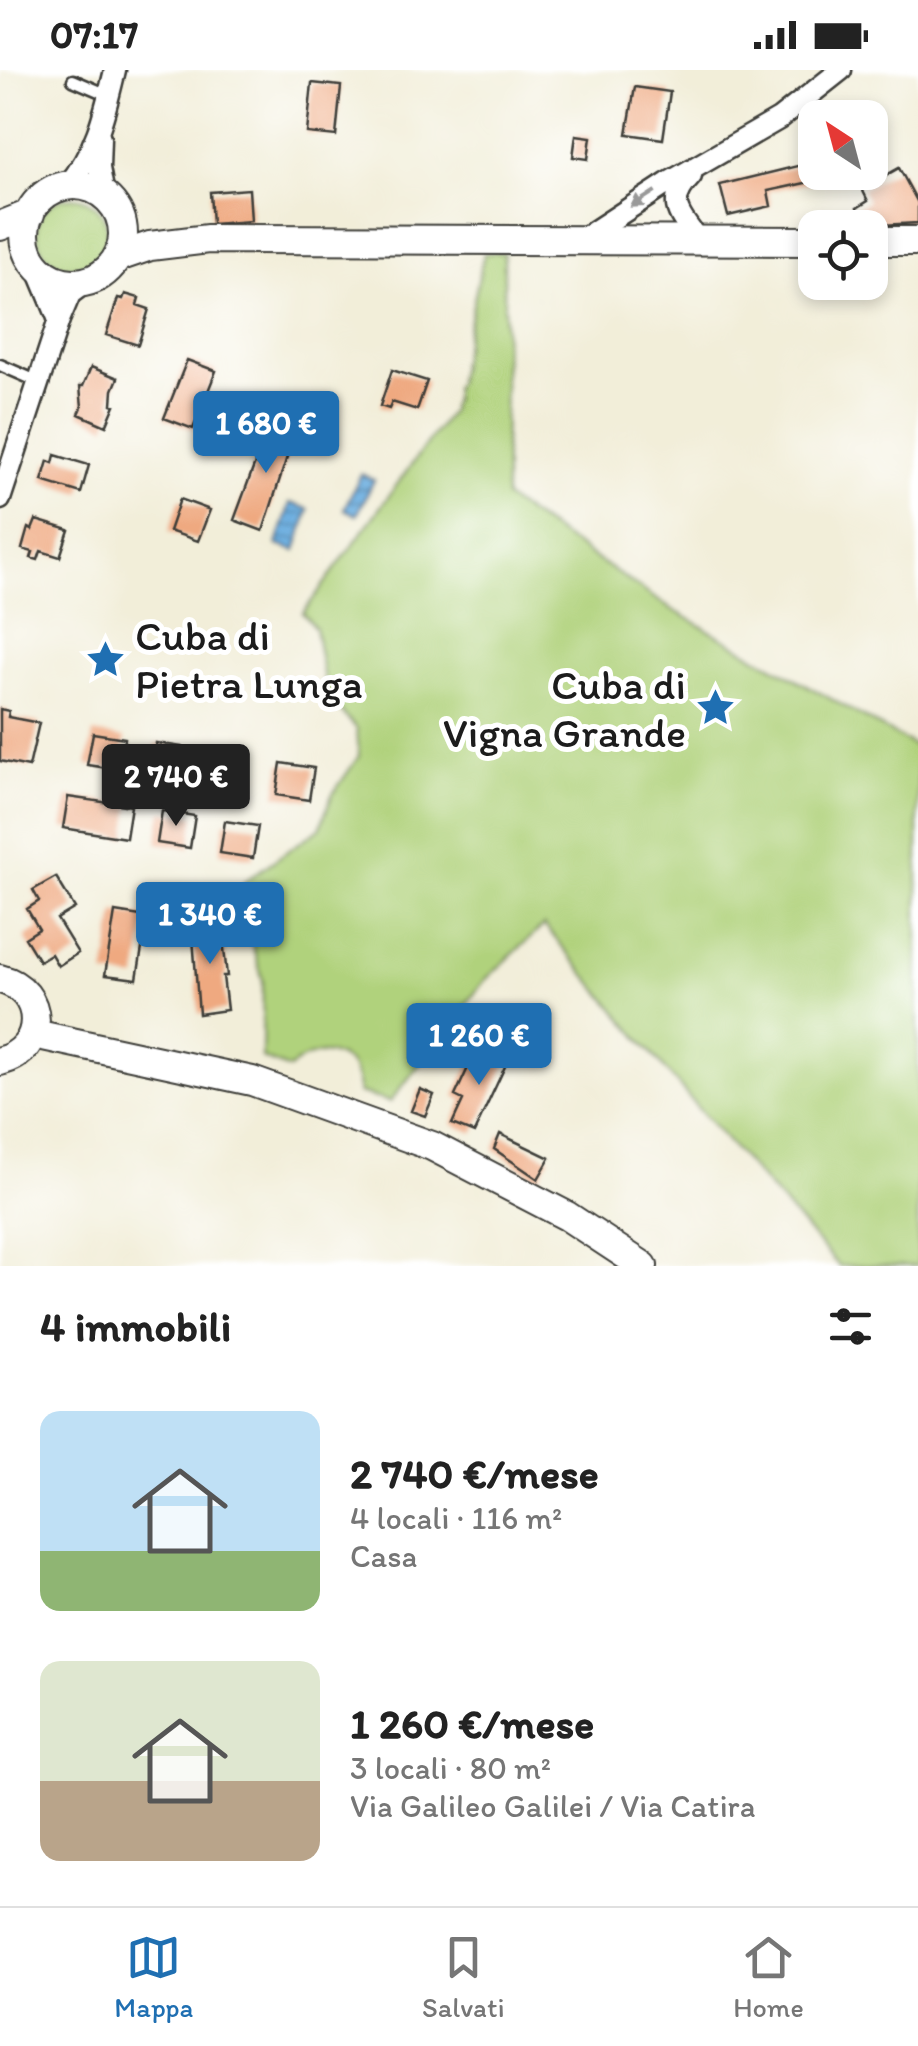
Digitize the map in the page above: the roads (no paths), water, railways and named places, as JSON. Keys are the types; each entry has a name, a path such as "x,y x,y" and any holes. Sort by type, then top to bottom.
{"street":[{"path":"67,186 80,171 100,129 115,70"},
{"path":"584,238 780,119 840,70"},
{"path":"0,499 70,294 110,268 118,257 123,230 99,168 100,129"},
{"path":"699,241 678,213 676,202 678,189 703,164"},
{"path":"0,226 30,214 49,193 67,186 86,187 112,206 208,239"},
{"path":"30,214 26,240 59,320"},
{"path":"118,257 150,246 208,239 798,241"},
{"path":"0,240 59,281 86,282"},
{"path":"888,241 918,241"},
{"path":"0,979 17,985 34,1006 34,1034 20,1053 0,1061"},
{"path":"34,1034 252,1081 432,1146 580,1223 643,1266"}],"lane":[{"path":"74,80 109,95"},
{"path":"0,365 40,382"}],"water":[{"path":"361,474 374,480 357,515 344,509"},
{"path":"290,503 309,509 296,551 277,545"}],"place":[{"name":"Cuba di Pietra Lunga","path":"105,659"},
{"name":"Cuba di Vigna Grande","path":"716,708"}]}
